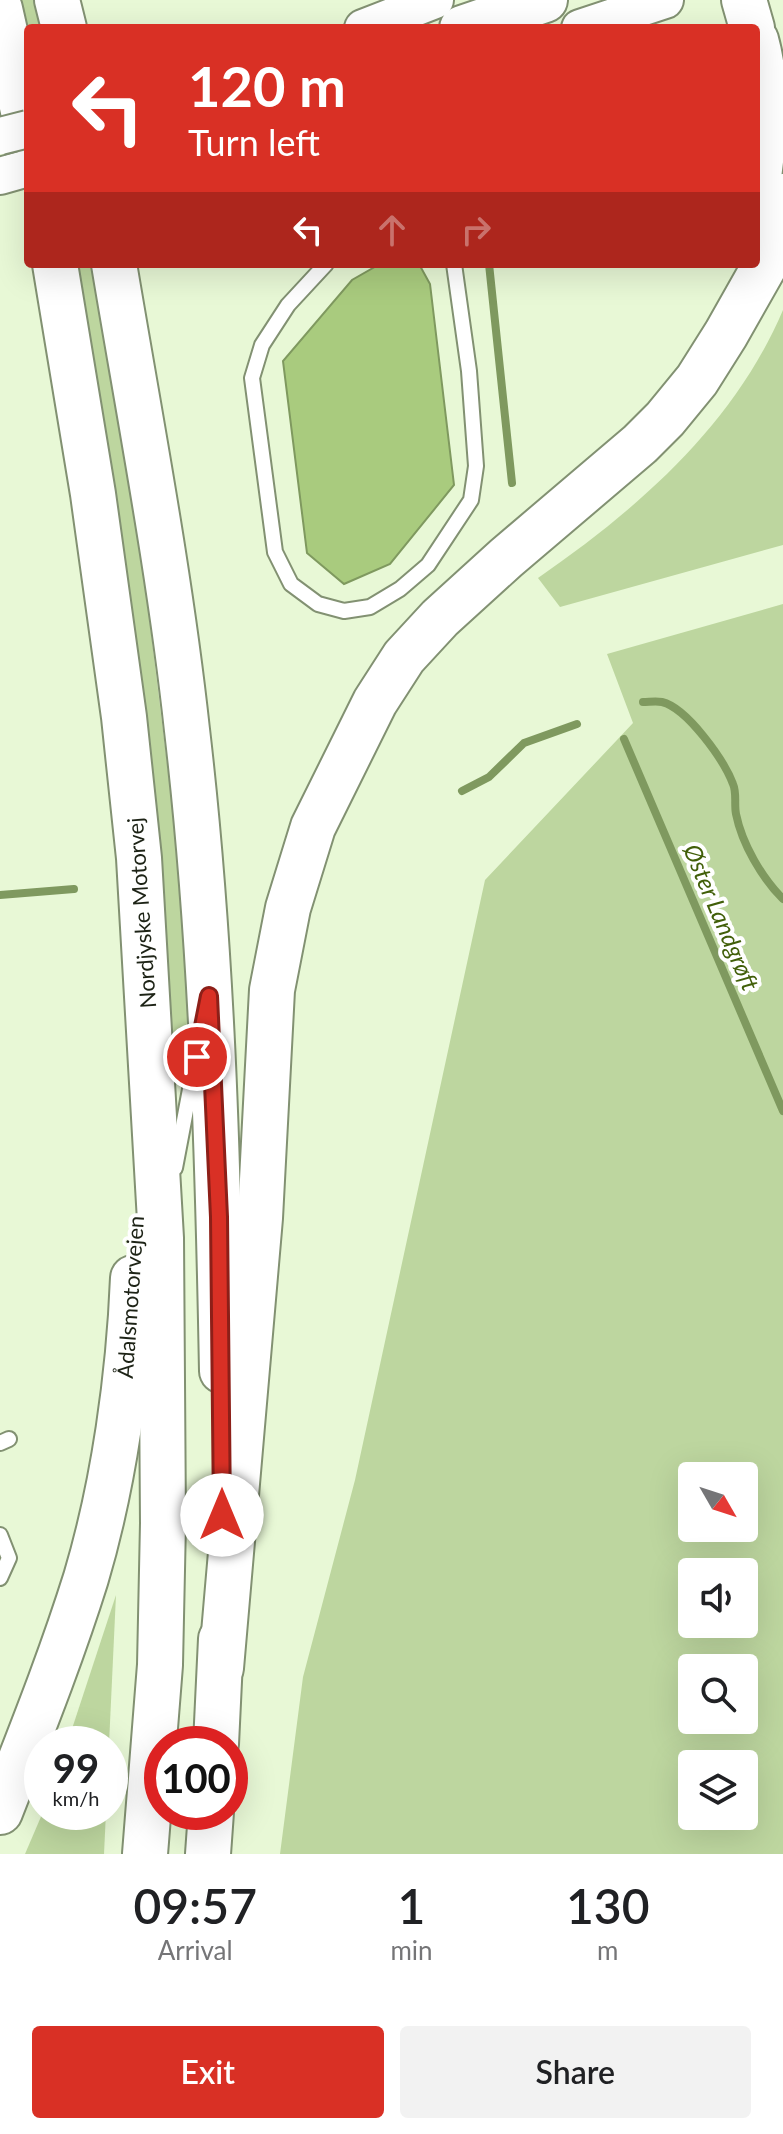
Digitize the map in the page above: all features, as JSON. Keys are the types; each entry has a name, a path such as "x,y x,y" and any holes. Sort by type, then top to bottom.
{"highway":[{"path":"57,0 63,24"},
{"path":"474,24 545,0"},
{"path":"744,0 751,24"},
{"path":"0,9 24,114"},
{"path":"760,60 767,115 760,168"},
{"path":"219,1726 260,1218 272,990 288,908 313,827 375,702 404,657 440,618 539,528 631,452 665,419 697,380 769,258 783,196"},
{"name":"Nordjyske Motorvej","path":"56,268 97,523 124,717 139,858 161,1238 163,1523 160,1665 145,1854"},
{"path":"115,268 187,729 209,996 221,1281 221,1680"},
{"path":"726,334 741,268"},
{"name":"Ådalsmotorvejen","path":"0,1812 52,1678 87,1575 111,1471 130,1355 136,1209 139,858"},
{"path":"208,1854 210,1830"},
{"path":"218,1830 218,1854"}],"main road":[{"path":"373,24 435,0"},
{"path":"598,24 648,13"},
{"path":"0,136 24,132"},
{"path":"0,176 24,169"}],"lane":[{"path":"322,268 288,305 262,345 252,378 275,552 291,584 318,604 344,611 370,607 400,589 428,565 471,500 476,466 473,419 455,268"},
{"path":"161,1238 209,996"},
{"path":"0,1535 9,1558 0,1578"}],"shaded area":[{"path":"19,0 39,0 44,24 24,24"},
{"path":"75,268 96,268 135,502 172,804 188,1001 185,1060 173,1060 164,937"},
{"path":"373,268 421,268 430,284 454,485 390,564 344,584 307,553 283,361 352,280"},
{"path":"783,310 783,545 560,607 538,578 612,523 680,461 738,391 763,352"},
{"path":"783,604 783,1854 280,1854 303,1677 355,1480 485,880 633,723 607,654"},
{"path":"116,1595 110,1726 73,1726"},
{"path":"35,1830 105,1830 104,1854 25,1854"}],"waterway":[{"name":"Øster Landgrøft","path":"489,268 512,483"},
{"path":"643,702 662,702 672,706 693,724 713,749 733,784 736,814 748,849 760,871 783,899"},
{"path":"462,791 489,777 524,743 577,724"},
{"name":"Øster Landgrøft","path":"624,739 783,1111"},
{"path":"0,895 74,889"}],"route":[{"path":"197,1057 209,996 219,1217 222,1515"}]}
